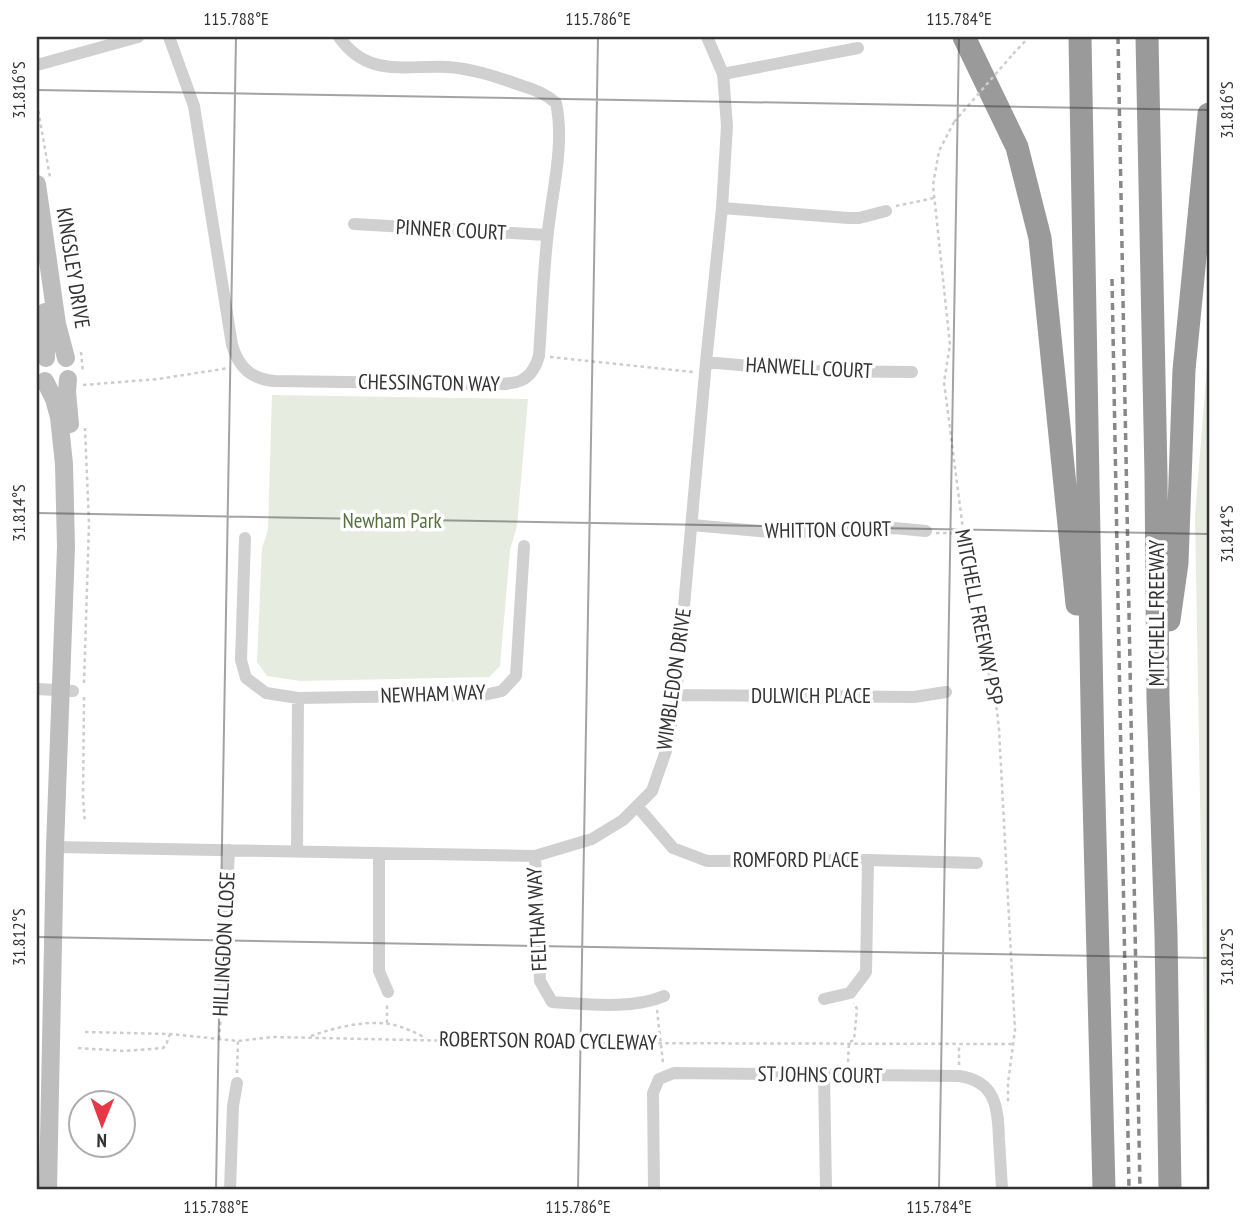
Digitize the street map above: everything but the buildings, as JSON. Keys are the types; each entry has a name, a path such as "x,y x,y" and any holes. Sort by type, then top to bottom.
{"highway":[{"path":"964,37 1017,147 1040,238 1093,760"},
{"path":"1080,37 1104,1189"},
{"name":"MITCHELL FREEWAY","path":"1147,37 1158,699 1166,934 1170,1189"},
{"path":"1158,699 1177,563 1184,370 1209,114"}],"main road":[{"name":"KINGSLEY DRIVE","path":"37,187 57,324 76,382 67,392 75,467 77,537 61,847 48,1189"},
{"name":"KINGSLEY DRIVE","path":"37,252 47,326 42,369 59,417 64,464 68,691"},
{"path":"66,358 54,354 42,369 55,385 76,382"},
{"name":"KINGSLEY DRIVE","path":"59,1189 61,847"}],"street":[{"path":"37,65 138,37"},
{"path":"169,37 194,106 232,345 240,366"},
{"path":"339,37 349,52 365,62 379,66 446,67 478,71 541,92 556,103 559,125 557,158 547,235 539,356"},
{"name":"WIMBLEDON DRIVE","path":"61,847 535,856 592,839 624,820 652,791 668,745 676,695 722,208 727,126 723,74 707,37"},
{"path":"723,74 858,48"},
{"path":"722,208 848,218 886,211"},
{"name":"PINNER COURT","path":"354,224 547,235"},
{"name":"CHESSINGTON WAY","path":"240,366 257,378 275,381 512,384 521,382 531,374 539,356"},
{"name":"HANWELL COURT","path":"705,368 912,372"},
{"name":"WHITTON COURT","path":"692,526 797,533 894,528 926,531"},
{"name":"NEWHAM WAY","path":"245,538 241,660 246,678 265,693 298,698 484,695 502,691 516,676 524,546"},
{"path":"37,690 68,691"},
{"name":"DULWICH PLACE","path":"676,695 914,697 946,692"},
{"path":"297,852 298,698"},
{"name":"ROMFORD PLACE","path":"637,806 673,848 707,861 868,860 976,863"},
{"name":"HILLINGDON CLOSE","path":"222,992 229,850"},
{"path":"379,853 379,971 388,992"},
{"name":"FELTHAM WAY","path":"535,856 540,981 552,1002 603,1005 660,998"},
{"path":"824,999 850,993 866,972 868,860"},
{"name":"ST JOHNS COURT","path":"664,1076 674,1073 958,1076 971,1079 982,1084 996,1104 1002,1189"},
{"path":"824,1075 826,1189"},
{"path":"654,1189 653,1093 656,1083 664,1076"},
{"path":"230,1189 233,1106 237,1083"}],"path":[{"name":"MITCHELL FREEWAY PSP","path":"1009,1110 1008,1083 1015,1030 998,716 974,615 944,382 950,345 933,178 944,138 954,122 1029,37"},
{"path":"886,211 902,204 934,198"},
{"path":"539,356 705,368"},
{"path":"82,392 76,382 158,379 240,366"},
{"path":"85,419 89,524 84,666 85,823"},
{"path":"926,531 963,533"},
{"name":"HILLINGDON CLOSE","path":"219,1038 222,992"},
{"path":"387,1023 388,992"},
{"path":"847,1075 849,1042 854,1040 857,1009 850,993"},
{"path":"660,998 664,1076"},
{"path":"307,1037 356,1026 387,1023 410,1030 429,1040"},
{"name":"ROBERTSON ROAD CYCLEWAY","path":"85,1031 170,1034 238,1041 307,1037 661,1043 1013,1044"},
{"path":"78,1048 124,1051 163,1048 170,1034"},
{"path":"237,1083 238,1041"},
{"path":"958,1076 959,1044"}],"green space":[{"path":"1209,341 1209,1189 1207,1189 1195,516"},
{"name":"Newham Park","path":"272,395 528,399 517,526 510,550 500,666 489,677 300,681 267,676 257,662 262,548 268,530"}],"railway":[{"path":"1118,37 1140,1189"},
{"path":"1112,279 1129,1189"}]}
